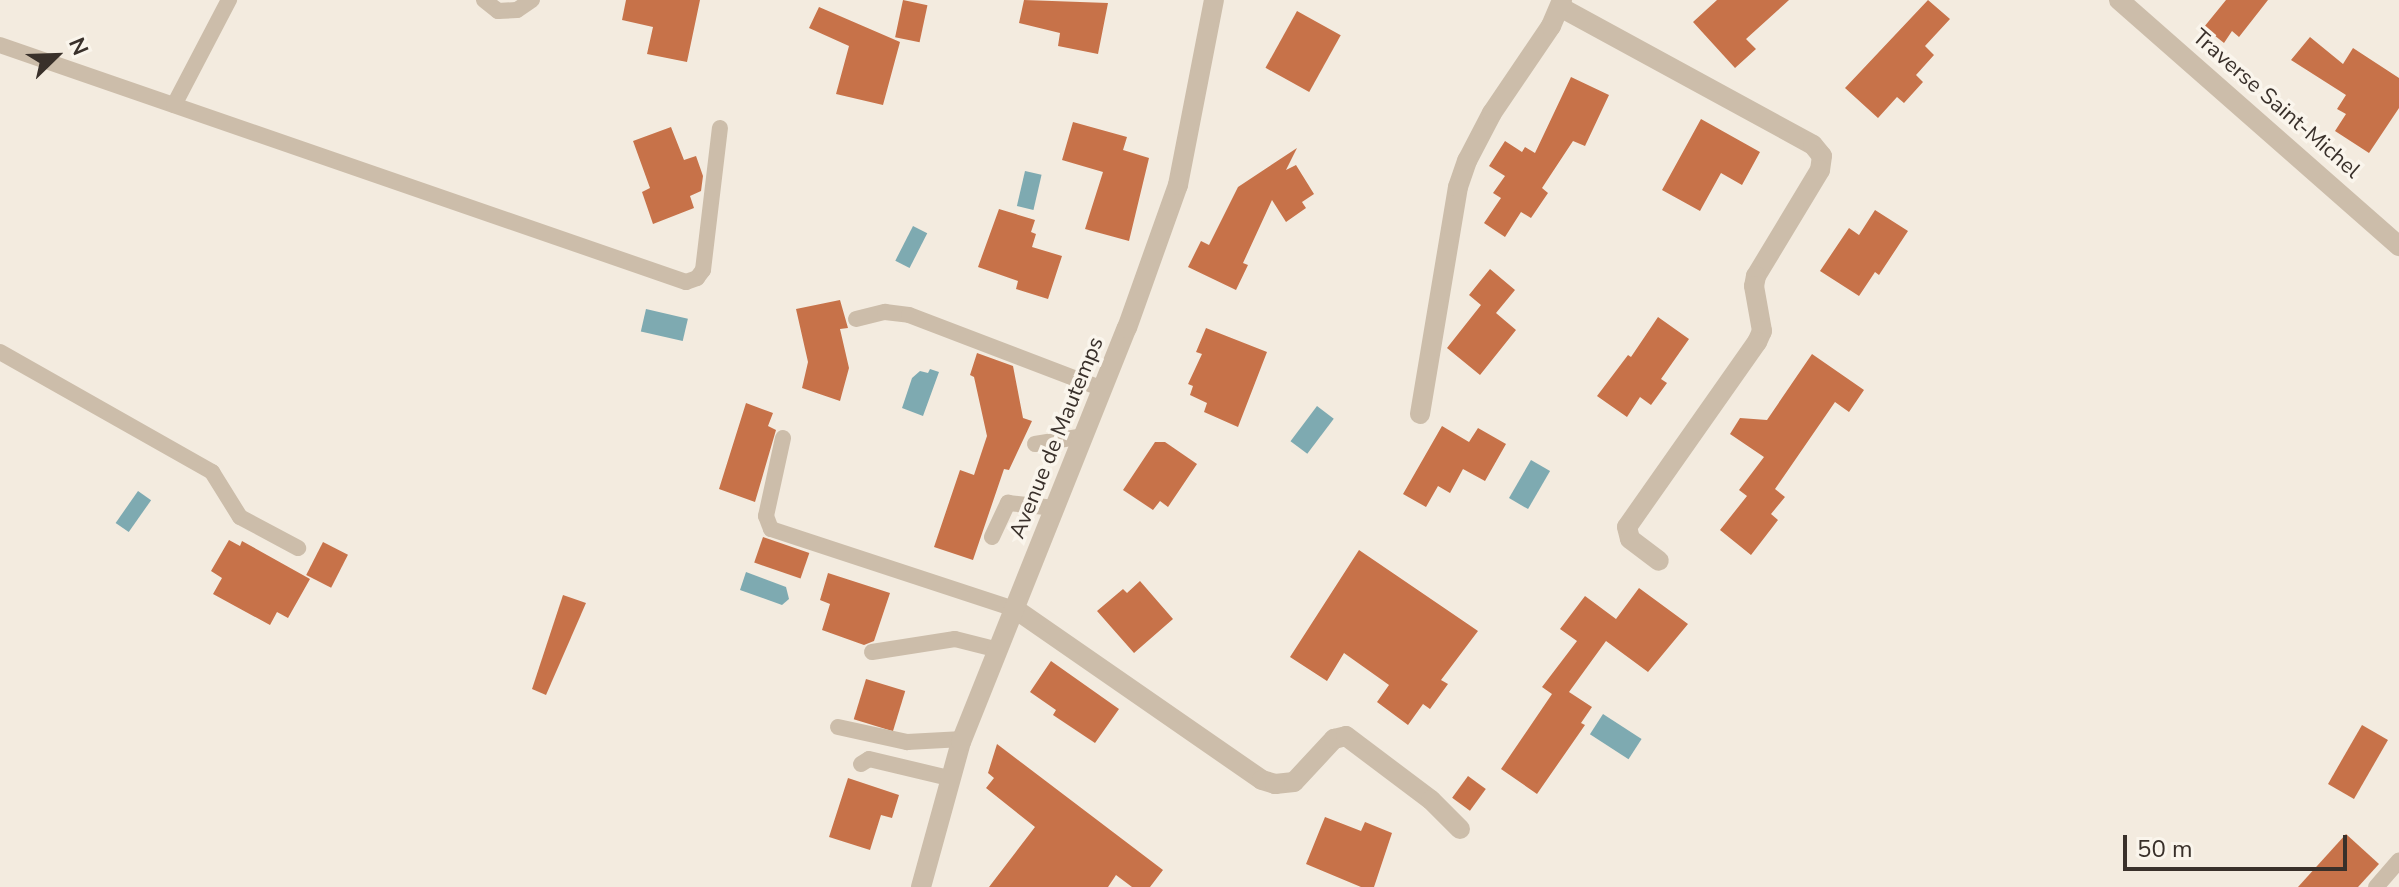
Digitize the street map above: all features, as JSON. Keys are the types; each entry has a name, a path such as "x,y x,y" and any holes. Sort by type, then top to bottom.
{"street":[{"name":"Avenue de Mautemps","path":"921,887 949,778 963,739 1103,389 1178,185 1214,0"},
{"name":"Traverse Saint-Michel","path":"2119,0 2399,246"},
{"path":"1420,414 1458,187 1467,161 1492,113 1561,4 1813,145 1822,156 1820,170 1756,276 1754,286 1762,331 1757,342 1627,527 1630,539 1659,561"},
{"path":"1015,609 1262,780 1284,784 1294,782 1304,775 1334,739 1346,736 1431,800 1460,829"}],"lane":[{"path":"174,105 229,0"},
{"path":"484,0 498,11 517,10 532,0"},
{"path":"0,45 686,282 697,278 703,270 720,128"},
{"path":"856,319 885,312 909,315 1103,389"},
{"path":"0,352 212,472 240,517 298,548"},
{"path":"1035,444 1084,436"},
{"path":"783,438 766,516 771,529 1015,609"},
{"path":"992,537 1008,503 1055,508"},
{"path":"872,652 955,639 998,650"},
{"path":"838,727 907,742 963,739"},
{"path":"861,764 869,759 949,778"},
{"path":"2376,887 2399,861"}],"water":[{"path":"1025,171 1042,175 1033,210 1017,206"},
{"path":"913,226 927,233 910,268 895,261"},
{"path":"646,309 688,319 683,341 641,331"},
{"path":"930,369 939,372 923,416 902,408 912,378 920,371 928,373"},
{"path":"1317,406 1334,419 1307,454 1291,441"},
{"path":"1531,460 1550,471 1528,509 1509,498"},
{"path":"138,491 151,500 129,532 116,523"},
{"path":"746,572 786,587 789,599 782,605 740,590"},
{"path":"1603,714 1642,739 1629,759 1590,734"}],"building":[{"path":"626,0 700,0 687,62 647,54 653,27 622,20"},
{"path":"903,0 927,5 920,42 895,37"},
{"path":"1024,0 1108,3 1098,54 1058,46 1060,33 1019,23"},
{"path":"1717,0 1789,0 1746,39 1756,49 1735,68 1693,22"},
{"path":"1928,0 1950,19 1925,46 1934,55 1916,75 1923,82 1904,103 1897,97 1878,118 1845,88"},
{"path":"2226,0 2268,0 2239,37 2232,31 2224,43 2204,27"},
{"path":"819,7 900,42 883,105 836,94 849,46 809,28"},
{"path":"1297,11 1341,35 1309,92 1265,68"},
{"path":"2310,37 2343,64 2353,48 2399,78 2399,108 2369,153 2335,131 2346,114 2337,109 2346,95 2291,60"},
{"path":"1571,77 1609,95 1585,146 1573,141 1542,188 1548,193 1531,218 1521,212 1505,237 1484,223 1501,198 1493,193 1505,176 1489,166 1505,141 1522,152 1525,147 1535,153"},
{"path":"1701,119 1760,152 1742,185 1721,173 1700,211 1662,190"},
{"path":"1073,122 1127,137 1123,150 1149,158 1129,241 1085,229 1103,172 1062,160"},
{"path":"671,127 684,160 696,156 703,176 701,191 690,196 694,208 653,224 642,192 650,188 633,141"},
{"path":"1297,148 1286,170 1296,165 1314,194 1302,202 1306,208 1286,222 1272,200 1243,263 1248,265 1236,290 1188,267 1201,241 1209,245 1238,187"},
{"path":"999,209 1035,220 1031,232 1036,234 1032,247 1062,256 1048,299 1016,289 1018,281 978,267"},
{"path":"1875,210 1908,231 1879,275 1875,272 1859,296 1820,271 1849,228 1859,235"},
{"path":"1490,269 1515,290 1496,313 1516,330 1480,375 1447,348 1481,305 1469,295"},
{"path":"840,300 848,328 840,329 849,368 840,401 802,388 808,362 796,309"},
{"path":"1658,317 1689,339 1661,379 1667,383 1651,405 1640,397 1627,417 1597,396 1628,355 1631,357"},
{"path":"1206,328 1267,352 1238,427 1204,412 1207,403 1190,395 1193,386 1188,384 1202,354 1196,352"},
{"path":"977,353 1013,366 1023,418 1032,421 1009,470 1004,469 973,560 934,547 960,470 974,475 987,436 974,377 970,375"},
{"path":"1812,354 1864,390 1849,412 1835,402 1775,489 1785,497 1771,514 1778,520 1751,555 1720,530 1747,496 1739,490 1764,457 1730,434 1740,418 1767,420"},
{"path":"746,403 773,413 768,426 776,430 755,502 719,489"},
{"path":"1442,426 1469,442 1478,428 1506,444 1485,481 1463,469 1450,493 1438,486 1426,507 1403,494"},
{"path":"1155,442 1165,442 1197,464 1168,507 1160,501 1153,510 1123,490"},
{"path":"763,537 809,553 801,578 754,563"},
{"path":"229,540 240,546 242,541 310,579 288,618 277,612 270,625 213,594 222,578 211,571"},
{"path":"323,542 348,555 331,588 306,575"},
{"path":"1359,550 1478,631 1441,680 1448,684 1430,709 1423,704 1408,725 1377,702 1389,685 1344,653 1327,681 1290,657"},
{"path":"828,573 890,593 874,641 864,645 822,630 830,604 820,600"},
{"path":"1140,581 1173,619 1134,653 1097,611 1123,589 1127,593"},
{"path":"1639,588 1688,624 1648,672 1606,641 1569,692 1592,707 1581,723 1585,725 1537,794 1501,769 1552,694 1542,687 1577,641 1560,629 1585,596 1616,619"},
{"path":"563,595 586,603 546,695 532,689"},
{"path":"1051,661 1119,709 1095,743 1053,715 1056,710 1030,692"},
{"path":"866,679 905,691 893,731 854,719"},
{"path":"2362,725 2388,740 2354,799 2328,784"},
{"path":"997,744 1163,870 1150,887 1132,887 1116,875 1108,887 989,887 1035,827 986,788 994,778 988,773"},
{"path":"1468,776 1486,789 1470,811 1452,798"},
{"path":"848,778 899,795 892,818 881,815 870,850 829,837"},
{"path":"1325,817 1361,831 1365,822 1392,833 1374,887 1361,887 1306,864"},
{"path":"2346,834 2379,864 2358,887 2298,887"}]}
